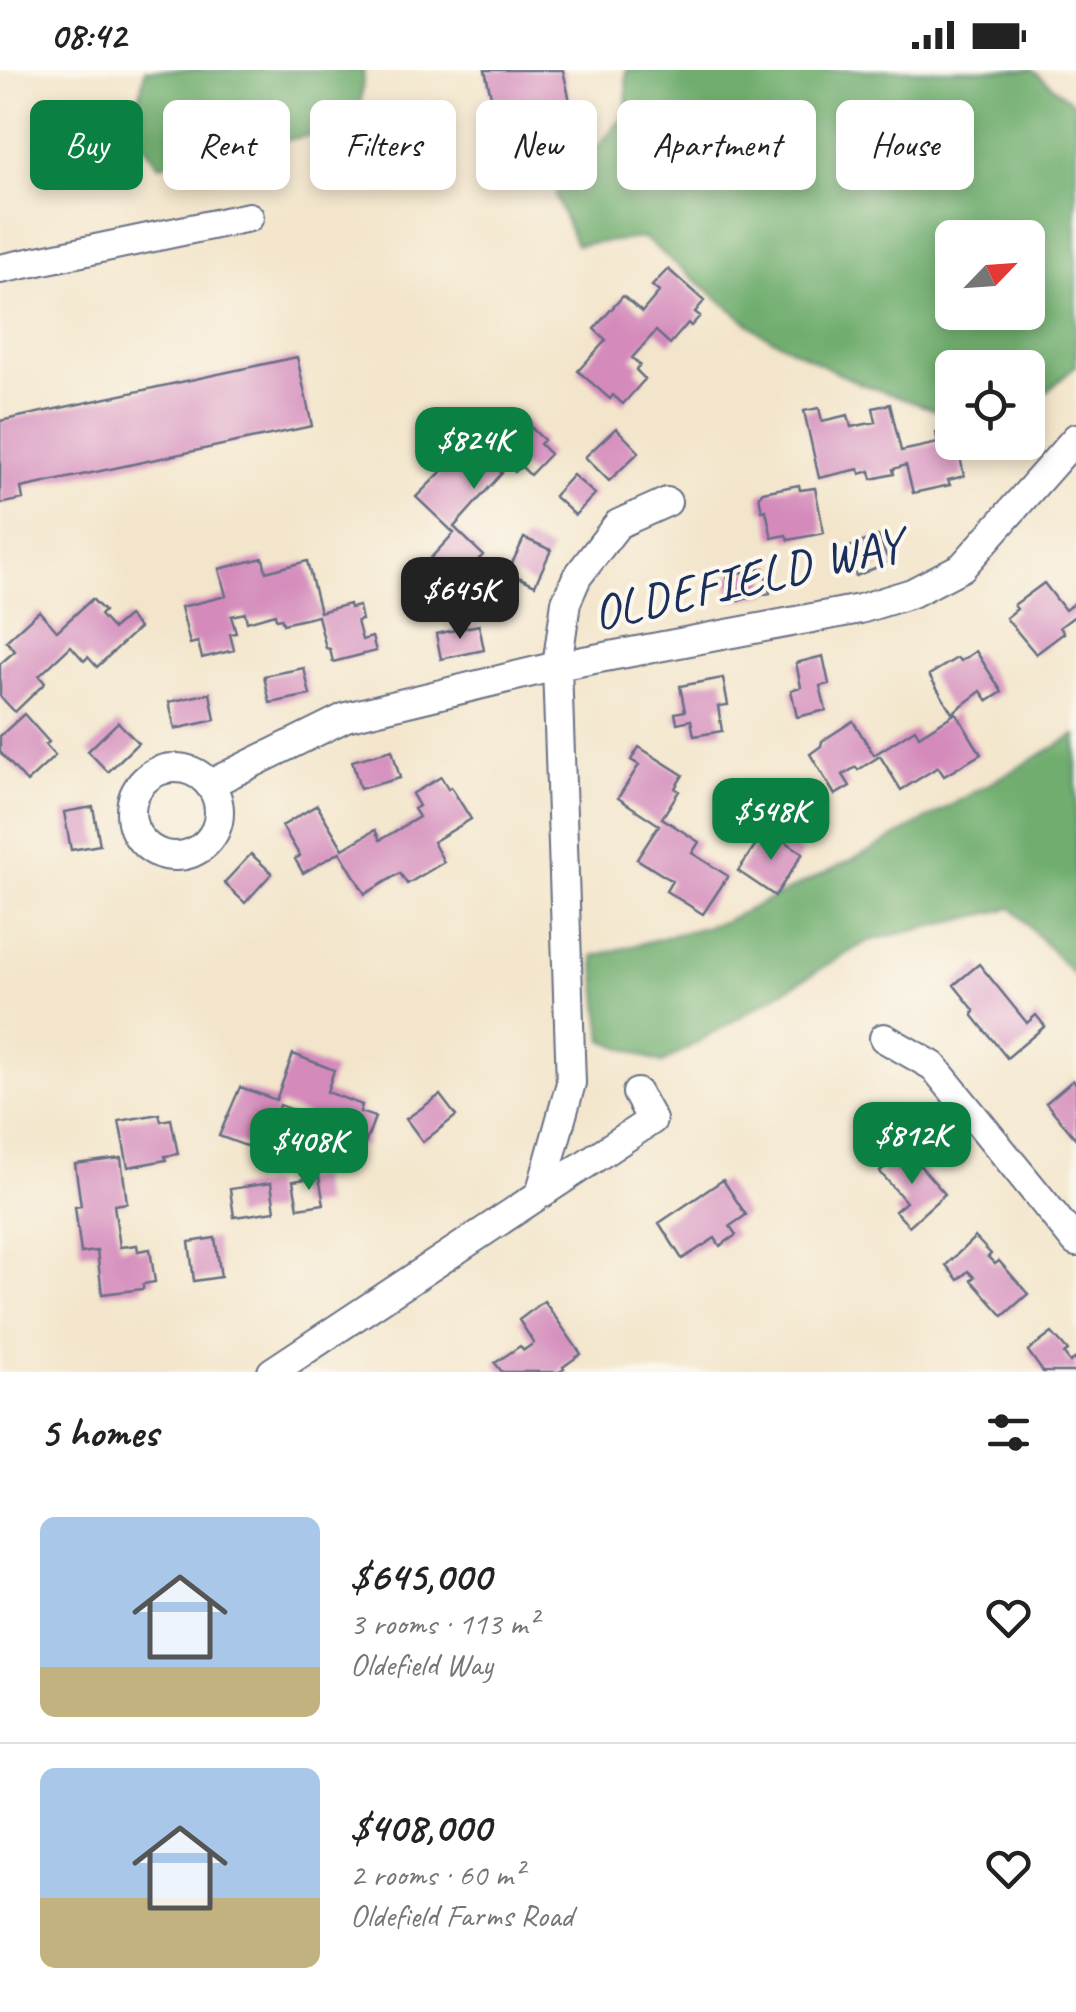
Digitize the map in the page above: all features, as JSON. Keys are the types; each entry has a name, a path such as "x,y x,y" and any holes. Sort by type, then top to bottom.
{"street":[{"path":"0,268 249,217"},
{"name":"OLDEFIELD WAY","path":"210,784 346,716 556,666 860,608 912,594 962,567 1076,438"},
{"name":"OLDEFIELD WAY","path":"540,1194 571,1083 556,666 566,602 577,577 618,524 667,502"},
{"path":"884,1038 933,1066 1076,1242"},
{"path":"272,1372 652,1120 637,1093"}],"green space":[{"path":"145,70 364,70 361,100 310,100 310,135 290,139 290,100 163,100 163,164 158,165 143,143 143,100 139,100"},
{"path":"626,70 1032,70 1076,105 1076,366 1045,393 1045,350 935,350 935,410 856,382 759,332 644,238 576,245 555,195 559,190 597,190 597,147 617,124 617,190 816,190 816,100 627,100"},
{"path":"1076,735 1076,977 1012,908 868,941 662,1063 603,1040 594,956 723,922 866,853"}],"building":[{"path":"485,70 563,70 570,100 492,100"},
{"path":"668,269 704,301 695,312 700,316 691,326 688,323 670,344 656,331 632,358 640,365 636,370 645,379 623,404 613,395 610,399 578,371 606,340 594,329 623,296 642,312 659,292 652,286"},
{"path":"297,357 312,426 21,488 23,499 0,504 0,421"},
{"path":"890,404 901,451 935,444 935,460 961,460 964,476 948,480 950,485 913,493 906,465 893,469 894,474 872,479 870,471 860,474 859,469 819,478 804,411 819,408 822,421 848,415 851,427 876,422 873,408"},
{"path":"518,415 544,440 540,444 550,454 530,475 521,466 515,472 502,459 495,466 502,473 454,527 483,555 479,559 490,570 468,593 459,584 454,589 427,562 454,533 416,497 446,467 438,458 467,427 487,447"},
{"path":"616,428 639,452 609,481 585,457"},
{"path":"573,475 595,494 575,515 554,496"},
{"path":"799,485 800,490 815,488 824,533 788,540 786,535 772,538 759,496"},
{"path":"878,536 889,562 856,576 845,549"},
{"path":"524,538 551,550 535,585 508,572"},
{"path":"263,558 266,572 307,561 320,612 349,604 350,608 359,606 362,620 357,621 362,640 372,637 376,651 333,662 318,616 283,624 275,614 247,622 245,613 231,616 236,633 230,634 234,650 202,658 198,642 190,644 181,607 226,596 219,569"},
{"path":"764,568 770,593 732,602 727,576"},
{"path":"1044,583 1065,610 1076,602 1076,615 1060,627 1064,633 1036,654 1006,618 1017,609 1014,605"},
{"path":"92,599 113,629 128,616 139,628 97,667 88,657 84,661 71,646 39,676 45,683 15,712 0,696 0,664 15,651 6,641 39,611 57,631"},
{"path":"479,625 484,650 441,659 436,634"},
{"path":"976,651 1002,692 988,701 981,691 952,713 929,675"},
{"path":"823,656 829,684 820,686 826,710 797,717 791,690 801,687 796,663"},
{"path":"304,668 310,695 270,703 264,676"},
{"path":"723,678 728,705 718,706 722,731 694,736 691,720 677,723 675,713 685,711 680,686"},
{"path":"210,693 215,720 175,729 169,702"},
{"path":"956,713 981,754 944,776 938,767 901,790 880,756 843,775 850,786 835,795 810,754 822,741 853,721 874,755 915,729 919,736"},
{"path":"24,714 49,742 45,745 55,756 27,782 0,752 0,736"},
{"path":"118,722 138,743 108,772 88,751"},
{"path":"639,747 683,775 675,788 679,791 662,818 699,842 692,853 728,876 703,914 666,891 672,881 637,859 659,825 618,798 639,765 631,760"},
{"path":"392,750 400,778 360,789 352,761"},
{"path":"441,777 471,819 433,842 444,862 407,884 400,873 365,894 340,852 303,873 295,859 300,856 282,826 317,805 343,849 375,830 380,840 419,817 414,809 419,806 412,794"},
{"path":"93,807 100,845 71,850 64,812"},
{"path":"769,831 803,853 775,896 738,871"},
{"path":"251,854 272,873 245,903 224,883"},
{"path":"979,964 1027,1023 1036,1015 1045,1026 1007,1058 954,985"},
{"path":"293,1054 334,1070 327,1092 362,1105 360,1112 375,1117 364,1147 311,1130 316,1118 280,1105 275,1119 270,1118 268,1138 259,1135 254,1149 219,1136 240,1087 276,1100"},
{"path":"1073,1080 1076,1084 1076,1139 1046,1103"},
{"path":"440,1095 456,1116 423,1142 406,1119"},
{"path":"159,1114 161,1121 171,1119 178,1154 128,1167 119,1121"},
{"path":"906,1150 945,1194 909,1226 895,1211 906,1202 880,1172"},
{"path":"121,1158 127,1203 114,1205 120,1247 137,1245 138,1251 150,1249 155,1282 143,1284 143,1289 102,1294 97,1251 81,1253 75,1207 81,1206 75,1164"},
{"path":"319,1177 324,1204 298,1208 293,1181"},
{"path":"723,1180 746,1215 730,1226 736,1235 720,1246 715,1238 682,1259 659,1223"},
{"path":"271,1183 275,1211 234,1217 230,1189"},
{"path":"975,1237 991,1254 988,1257 995,1264 999,1261 1028,1294 1003,1316 971,1280 974,1277 968,1271 958,1280 946,1265"},
{"path":"215,1238 221,1277 194,1281 189,1242"},
{"path":"544,1301 581,1354 559,1372 502,1372 495,1363 520,1346 524,1350 534,1343 519,1320"},
{"path":"1052,1333 1068,1351 1064,1354 1070,1362 1076,1358 1076,1372 1043,1372 1028,1351"}]}
